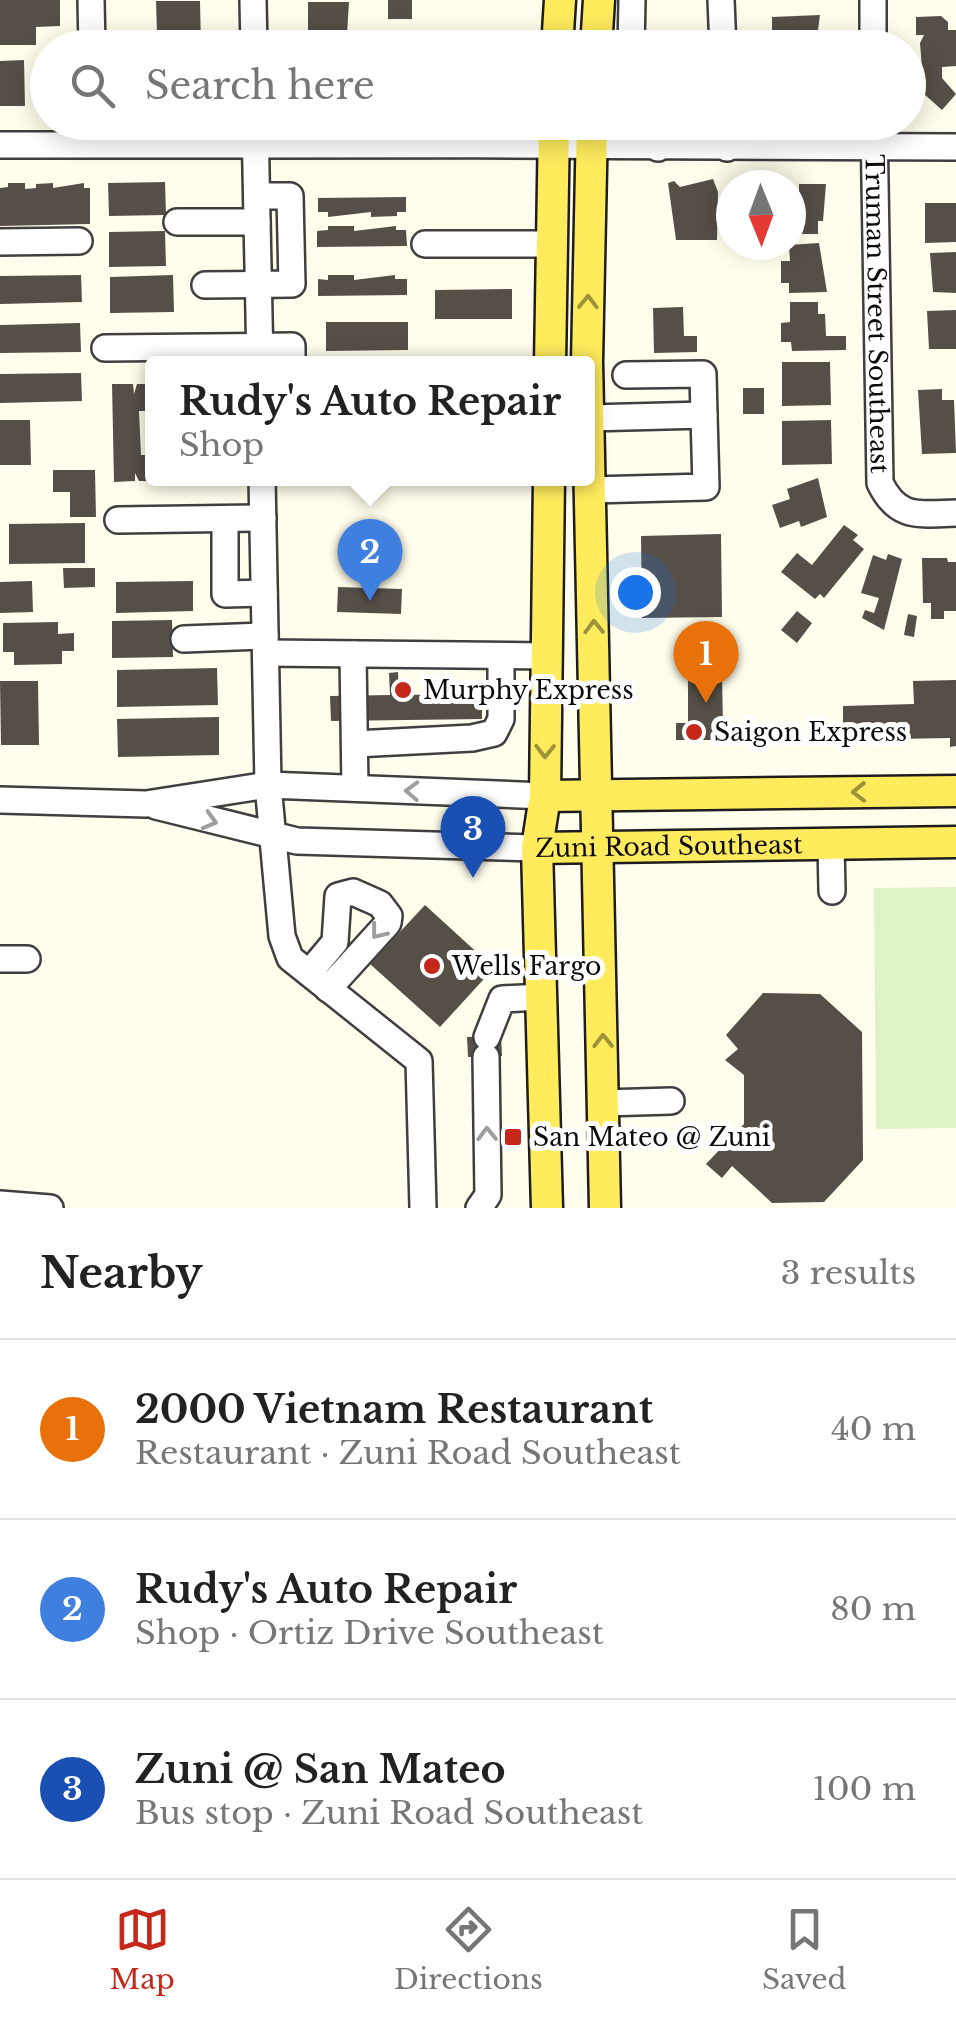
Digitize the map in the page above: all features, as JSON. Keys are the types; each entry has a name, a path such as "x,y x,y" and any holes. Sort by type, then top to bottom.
{"main road":[{"path":"559,30 560,0"},
{"path":"597,30 599,0"},
{"path":"550,356 553,140"},
{"path":"589,356 591,140"},
{"path":"548,486 544,796 537,848 548,1208"},
{"path":"591,486 606,1208"},
{"name":"Zuni Road Southeast","path":"544,796 956,791"},
{"name":"Zuni Road Southeast","path":"537,848 956,842"}],"street":[{"path":"91,0 92,30"},
{"path":"253,0 254,30"},
{"path":"631,30 632,0"},
{"path":"722,0 723,30"},
{"path":"873,0 874,30"},
{"path":"0,145 40,140"},
{"path":"256,140 260,355"},
{"name":"Truman Street Southeast","path":"874,140 880,483 890,503 911,514 956,513"},
{"path":"908,140 956,147"},
{"path":"205,285 292,284 290,196 257,221"},
{"path":"177,222 257,221 291,245"},
{"path":"0,242 79,241"},
{"path":"425,244 552,244"},
{"path":"105,348 260,355 292,346 292,356"},
{"path":"591,490 706,487 703,374 626,375"},
{"path":"595,418 704,415"},
{"path":"262,486 268,785 282,936 309,973 419,1060 422,1208"},
{"path":"118,520 263,518"},
{"path":"224,519 225,594 264,593"},
{"path":"184,638 353,654 546,656"},
{"path":"353,654 355,788"},
{"path":"354,744 472,738 494,732 501,719 500,656"},
{"name":"Zuni Road Southeast","path":"0,800 146,804 268,785 544,796"},
{"name":"Zuni Road Southeast","path":"146,804 275,836 383,846 537,848"},
{"path":"831,844 832,891"},
{"path":"262,958 309,973"},
{"path":"0,959 27,959"},
{"path":"479,1208 488,1195 487,1047 502,999 541,997"},
{"path":"604,1102 670,1101"},
{"path":"0,1204 50,1208"}],"green space":[{"path":"956,887 956,1128 876,1129 874,888"}],"building":[{"path":"0,0 60,0 60,26 30,30 30,45 0,45"},
{"path":"388,0 412,0 412,19 388,19"},
{"path":"156,1 200,1 201,30 157,30"},
{"path":"308,2 349,2 347,30 308,30"},
{"path":"820,15 818,30 772,30 772,17"},
{"path":"941,16 948,22 948,30 956,30 956,66 942,67 942,78 956,94 942,110 926,96 926,30 916,30 916,17"},
{"path":"24,60 25,106 0,106 0,61"},
{"path":"713,179 716,240 676,240 668,183 674,181 680,187"},
{"path":"165,182 166,215 109,216 108,183"},
{"path":"8,183 25,183 25,189 36,188 36,184 53,183 53,188 84,183 84,188 90,188 90,224 0,226 0,188 8,187"},
{"path":"806,184 826,184 818,234 806,234"},
{"path":"406,197 406,212 397,212 397,216 371,217 371,212 328,217 328,212 318,212 318,198"},
{"path":"925,203 956,203 956,242 925,243"},
{"path":"328,226 354,226 354,231 396,226 396,230 406,230 407,246 317,247 317,231 328,230"},
{"path":"165,231 166,266 109,267 109,232"},
{"path":"819,243 827,292 789,293 789,283 781,283 781,261 806,260 806,244"},
{"path":"956,252 956,293 933,292 930,253"},
{"path":"81,275 82,302 0,304 0,276"},
{"path":"173,275 174,312 110,313 110,277"},
{"path":"328,275 354,275 354,280 395,275 395,279 407,279 407,295 318,296 318,279 328,280"},
{"path":"512,289 512,319 435,319 435,290"},
{"path":"790,302 818,302 818,314 825,314 826,336 846,336 846,350 792,351 791,342 781,342 781,323 790,322"},
{"path":"683,307 684,336 697,336 697,352 654,353 653,308"},
{"path":"956,310 956,349 929,349 927,311"},
{"path":"326,322 408,322 408,350 326,351"},
{"path":"80,323 81,352 0,353 0,325"},
{"path":"782,362 830,362 831,405 782,406"},
{"path":"81,373 82,401 0,403 0,374"},
{"path":"112,384 133,384 134,394 137,384 145,384 145,411 139,411 145,481 139,481 135,473 135,481 114,482"},
{"path":"743,388 764,388 764,414 743,414"},
{"path":"942,389 942,400 954,400 956,453 922,454 918,390"},
{"path":"0,420 30,420 31,465 0,465"},
{"path":"831,420 832,464 782,465 782,421"},
{"path":"53,470 95,470 96,517 70,517 70,492 53,492"},
{"path":"818,478 827,517 801,527 799,521 780,528 772,505 790,499 787,489"},
{"path":"85,523 85,563 9,564 9,524"},
{"path":"844,525 858,535 853,540 864,549 824,598 820,594 815,599 781,572 797,553 812,565"},
{"path":"721,534 722,617 642,618 641,536"},
{"path":"888,554 902,559 884,630 862,618 865,610 874,613 879,598 861,593 873,555 886,560"},
{"path":"922,558 956,562 956,611 944,611 944,619 931,619 931,603 923,603"},
{"path":"63,568 95,568 95,587 64,588"},
{"path":"32,581 33,612 0,613 0,582"},
{"path":"193,581 193,611 116,613 116,582"},
{"path":"338,587 402,589 401,614 337,612"},
{"path":"797,611 812,623 797,643 781,630"},
{"path":"908,614 917,616 914,637 904,635"},
{"path":"172,620 173,657 112,658 112,621"},
{"path":"58,622 58,634 74,633 74,651 62,651 62,664 14,665 14,652 3,652 3,623"},
{"path":"217,668 218,705 117,707 117,670"},
{"path":"398,672 399,695 482,694 482,719 331,721 330,696 390,695 389,673"},
{"path":"688,676 722,676 723,726 715,726 715,740 676,740 676,723 688,723"},
{"path":"956,680 956,746 950,747 950,738 843,740 843,706 914,704 913,681"},
{"path":"0,681 38,681 39,745 1,745"},
{"path":"219,717 219,755 118,757 117,719"},
{"name":"Wells Fargo","path":"425,905 494,968 440,1027 370,964"},
{"path":"763,993 820,994 862,1032 863,1160 824,1202 772,1203 732,1166 722,1178 706,1164 744,1124 744,1075 725,1060 738,1049 726,1035"},
{"path":"501,1036 502,1056 468,1057 467,1037"}],"place":[{"name":"Rudy's Auto Repair","path":"370,601"},
{"name":"Murphy Express","path":"403,690"},
{"name":"2000 Vietnam Restaurant","path":"706,703"},
{"name":"Saigon Express","path":"694,732"},
{"name":"Zuni @ San Mateo","path":"473,878"},
{"name":"Wells Fargo","path":"432,966"},
{"name":"San Mateo @ Zuni","path":"513,1137"}]}
